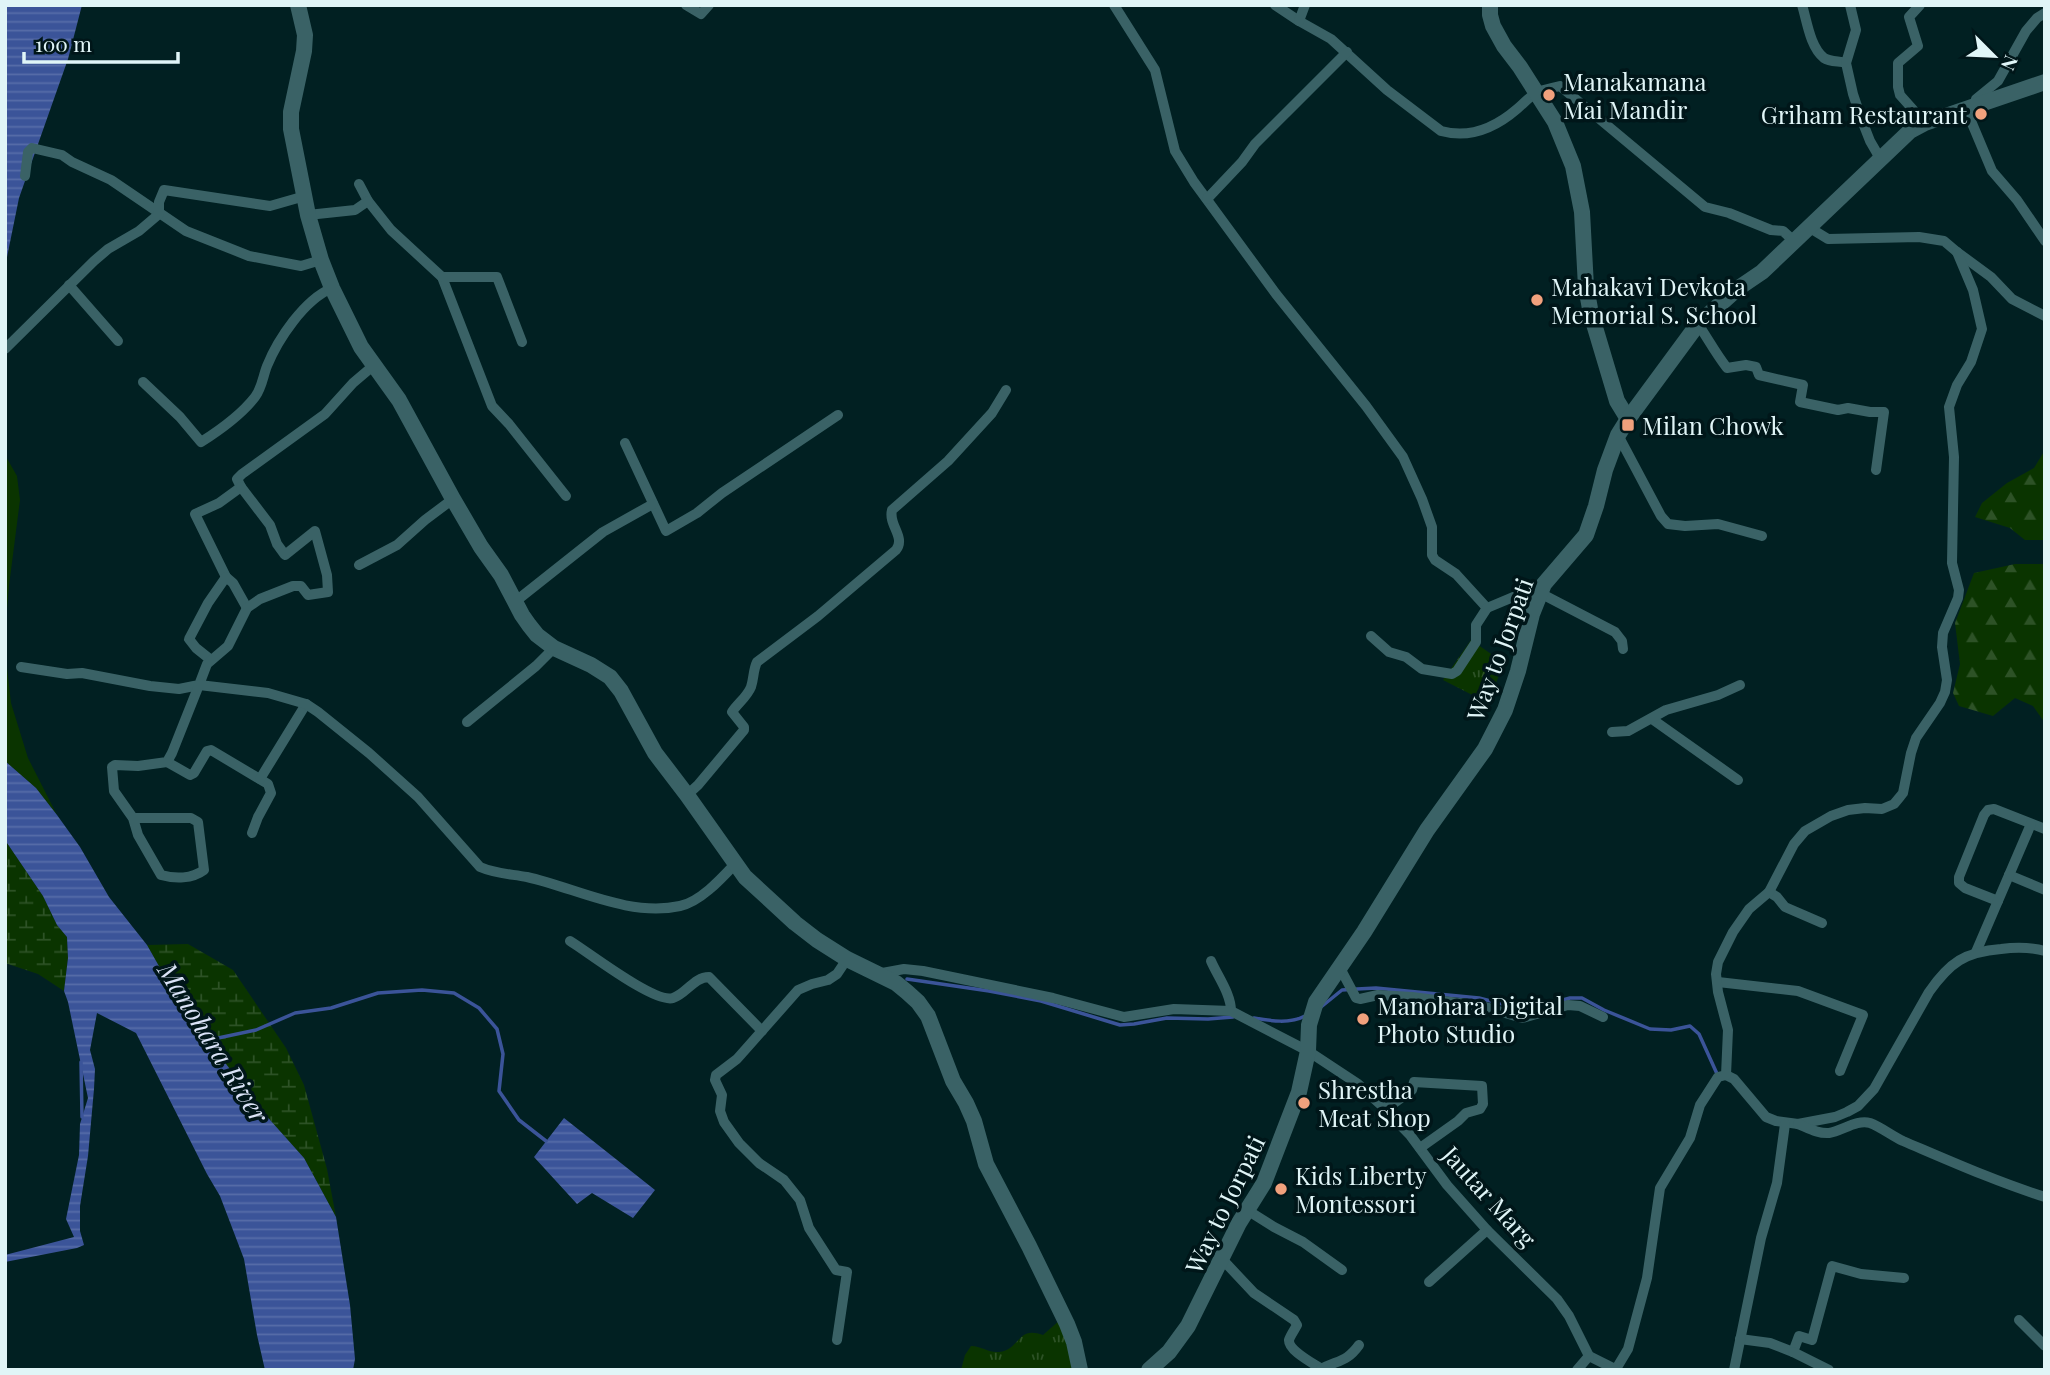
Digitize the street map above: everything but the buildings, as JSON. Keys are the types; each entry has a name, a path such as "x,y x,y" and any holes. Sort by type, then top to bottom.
{"street":[{"path":"298,5 303,21 305,46 291,112 291,128 308,215 321,260 352,330 373,366 405,410 481,547 537,635 554,648 610,677 621,691 655,753 745,877 817,940 896,984 918,1002 928,1016 953,1081 974,1121 986,1164 1067,1324 1080,1370"},
{"path":"686,5 701,14 709,5"},
{"path":"1114,5 1154,70 1175,152 1276,294 1403,457 1432,527 1432,555 1456,574 1487,608"},
{"path":"1275,5 1331,39 1387,90 1441,131 1477,133 1489,129 1537,92 1559,86 1704,207 1729,213 1771,230 1783,231 1795,242"},
{"path":"1299,21 1305,5"},
{"path":"1490,5 1493,26 1555,122 1573,166 1582,212 1586,287 1591,314 1617,401 1628,419"},
{"path":"1802,5 1812,37 1823,57 1828,61 1846,63"},
{"path":"1850,5 1856,30 1846,63 1861,118 1881,160"},
{"path":"1920,5 1909,17 1918,46 1898,63 1897,69 1900,95 1925,123"},
{"path":"2045,13 2026,31 1998,81 1976,99 1970,108 1992,171 2017,200 2045,241"},
{"path":"1207,199 1255,144 1347,52"},
{"name":"Way to Jorpati","path":"1149,1370 1169,1352 1188,1326 1247,1210 1264,1184 1298,1092 1308,1051 1309,1025 1316,1002 1364,932 1427,830 1485,749 1505,710 1532,614 1542,589 1586,535 1605,470 1618,435 1628,419 1698,324 1795,242 1910,131 1925,123 2045,82"},
{"path":"25,176 28,152 32,148 43,149 62,155 111,180 186,231 249,256 301,266 321,260"},
{"path":"359,184 368,201 391,230 442,277 492,406 566,496"},
{"path":"5,349 107,249 139,231 159,214 159,202 164,190 270,206 305,196"},
{"path":"308,215 355,210 368,201"},
{"path":"1810,228 1828,239 1919,237 1944,241 1991,277 2012,299 2045,316"},
{"path":"1726,1075 1728,1030 1716,974 1718,962 1733,932 1749,909 1769,892 1794,844 1804,831 1847,810 1882,809 1899,799 1903,793 1916,738 1945,692 1943,633 1959,590 1952,563 1954,457 1949,407 1956,385 1970,362 1982,329 1973,290 1957,252"},
{"path":"442,277 497,277 522,342"},
{"path":"69,285 118,341"},
{"path":"143,382 180,417 201,442 217,432 255,397 279,341 315,296 332,288"},
{"path":"1698,324 1727,368 1746,365 1756,367 1759,375 1803,386 1800,402 1838,410 1849,408 1884,412 1876,470"},
{"path":"167,762 207,664 228,646 247,608 260,598 293,586 301,586 308,595 328,592 327,575 315,531 285,555 277,544 270,525 237,479 325,414 373,366"},
{"path":"687,795 744,730 732,712 748,692 757,662 818,616 896,550 900,540 892,522 892,510 937,472 957,451 992,413 1006,390"},
{"path":"625,443 666,531 697,513 722,493 838,415"},
{"path":"1618,435 1661,516 1668,524 1718,524 1762,536"},
{"path":"241,487 219,503 195,514 226,577 233,583 247,608"},
{"path":"359,565 397,545 453,499"},
{"path":"516,601 603,532 653,504"},
{"path":"211,660 189,639 208,603 226,577"},
{"path":"1371,636 1389,652 1406,657 1416,667 1452,674 1457,671 1476,642 1476,625 1487,608 1542,589 1615,632 1622,641 1623,649"},
{"path":"467,722 536,667 554,648"},
{"path":"21,667 67,674 82,673 150,686 179,688 199,685 268,693 306,704 369,752 432,811 480,867 494,872 525,877 634,906 661,908 682,906 696,899 735,864"},
{"path":"1612,732 1628,731 1666,710 1718,695 1740,685"},
{"path":"260,779 306,704"},
{"path":"1652,719 1738,780"},
{"path":"133,818 191,818 198,822 204,870 195,876 161,875 138,835 133,818 114,791 111,767 167,762 190,775 194,773 207,751 211,750 268,784 271,793 252,833"},
{"path":"1998,901 1959,883 1984,815 1994,808 2045,830"},
{"path":"1976,952 2031,824"},
{"path":"2009,875 2045,890"},
{"path":"1769,892 1785,907 1822,923"},
{"path":"570,941 609,969 663,999 677,997 703,977 709,976 762,1031"},
{"path":"1577,1370 1589,1356 1616,1369 1628,1349 1647,1278 1660,1188 1690,1138 1700,1105 1718,1077 1726,1075 1734,1079 1766,1116 1785,1124 1835,1117 1866,1099 1874,1089 1938,979 1961,959 1976,952 2031,947 2045,951"},
{"path":"837,1340 847,1272 836,1270 809,1228 800,1200 784,1180 760,1163 724,1122 720,1111 722,1096 715,1080 716,1075 737,1059 798,990 828,980 837,974 847,958"},
{"path":"1211,961 1228,994 1231,1011"},
{"path":"1339,966 1350,989 1356,998 1360,999 1378,995 1448,1001 1482,1006 1522,1018 1568,1005 1580,1006 1603,1017"},
{"name":"Jautar Marg","path":"877,974 904,969 923,971 1053,998 1124,1017 1174,1009 1231,1011 1308,1051 1358,1084 1386,1109 1420,1148 1447,1185 1557,1299 1569,1316 1589,1356"},
{"path":"1718,982 1798,990 1863,1015 1840,1071"},
{"path":"1386,1109 1412,1090 1413,1082 1482,1086 1483,1104 1480,1109 1466,1112 1458,1121 1420,1148"},
{"path":"1798,1124 1815,1132 1827,1133 1861,1122 1871,1124 1937,1156 2045,1197"},
{"path":"1734,1370 1761,1238 1777,1183 1785,1124"},
{"path":"1247,1210 1303,1242 1342,1270"},
{"path":"1429,1282 1488,1230"},
{"path":"1222,1259 1258,1297 1294,1320 1297,1325 1289,1340 1290,1345 1322,1369 1352,1355 1359,1345"},
{"path":"1793,1352 1799,1336 1811,1340 1832,1266 1861,1274 1904,1278"},
{"path":"2019,1320 2045,1346"},
{"path":"1740,1339 1770,1343 1829,1370"}],"green space":[{"path":"2045,450 2045,540 2025,540 2010,528 1975,517 1982,503 2007,483 2034,468"},
{"path":"5,455 17,476 20,500 5,633"},
{"path":"2015,564 2045,564 2045,723 2033,706 2015,698 1993,716 1959,706 1953,693 1960,664 1955,623 1974,573"},
{"path":"1471,640 1504,663 1488,703 1443,680"},
{"path":"5,650 11,703 28,758 57,815 36,788 5,761"},
{"path":"5,840 67,937 68,958 64,991 38,974 5,963"},
{"path":"188,944 233,970 286,1048 304,1085 327,1169 336,1217 304,1158 218,1056 181,1005 147,945"},
{"path":"1060,1320 1070,1344 1073,1370 961,1370 971,1346 995,1352 1006,1350 1023,1335 1043,1335"}],"water":[{"path":"5,5 82,5 68,59 19,198 5,267"},
{"path":"5,761 36,788 57,815 80,847 109,897 147,945 181,1005 262,1111 304,1158 336,1217 350,1305 355,1359 353,1370 265,1370 244,1259 220,1196 136,1033 97,1013 90,1050 95,1069 94,1089 80,1206 80,1231 84,1245 5,1262 5,1255 74,1237 66,1219 79,1155 80,1124 88,1098 64,991 68,958 67,937 5,840"},
{"path":"564,1118 655,1190 633,1218 592,1193 577,1204 534,1157"}],"waterway":[{"path":"907,979 1041,1001 1120,1025 1167,1018 1233,1017"},
{"path":"1321,1007 1342,990 1376,988 1479,998 1526,1010 1570,998 1582,998 1650,1029 1671,1030 1690,1026 1699,1034 1718,1076"},
{"name":"Manohara River","path":"204,1041 256,1030 295,1013 331,1008 378,993 422,990 454,993 479,1008 497,1029 503,1054 499,1091 519,1120 546,1141"},
{"path":"1254,1018 1287,1021 1305,1016"},
{"path":"81,1062 82,1117"}],"place":[{"name":"Manakamana Mai Mandir","path":"1549,95"},
{"name":"Griham Restaurant","path":"1981,114"},
{"name":"Mahakavi Devkota Memorial S. School","path":"1537,300"},
{"name":"Milan Chowk","path":"1628,425"},
{"name":"Manohara Digital Photo Studio","path":"1363,1019"},
{"name":"Shrestha Meat Shop","path":"1304,1103"},
{"name":"Kids Liberty Montessori","path":"1281,1189"}]}
